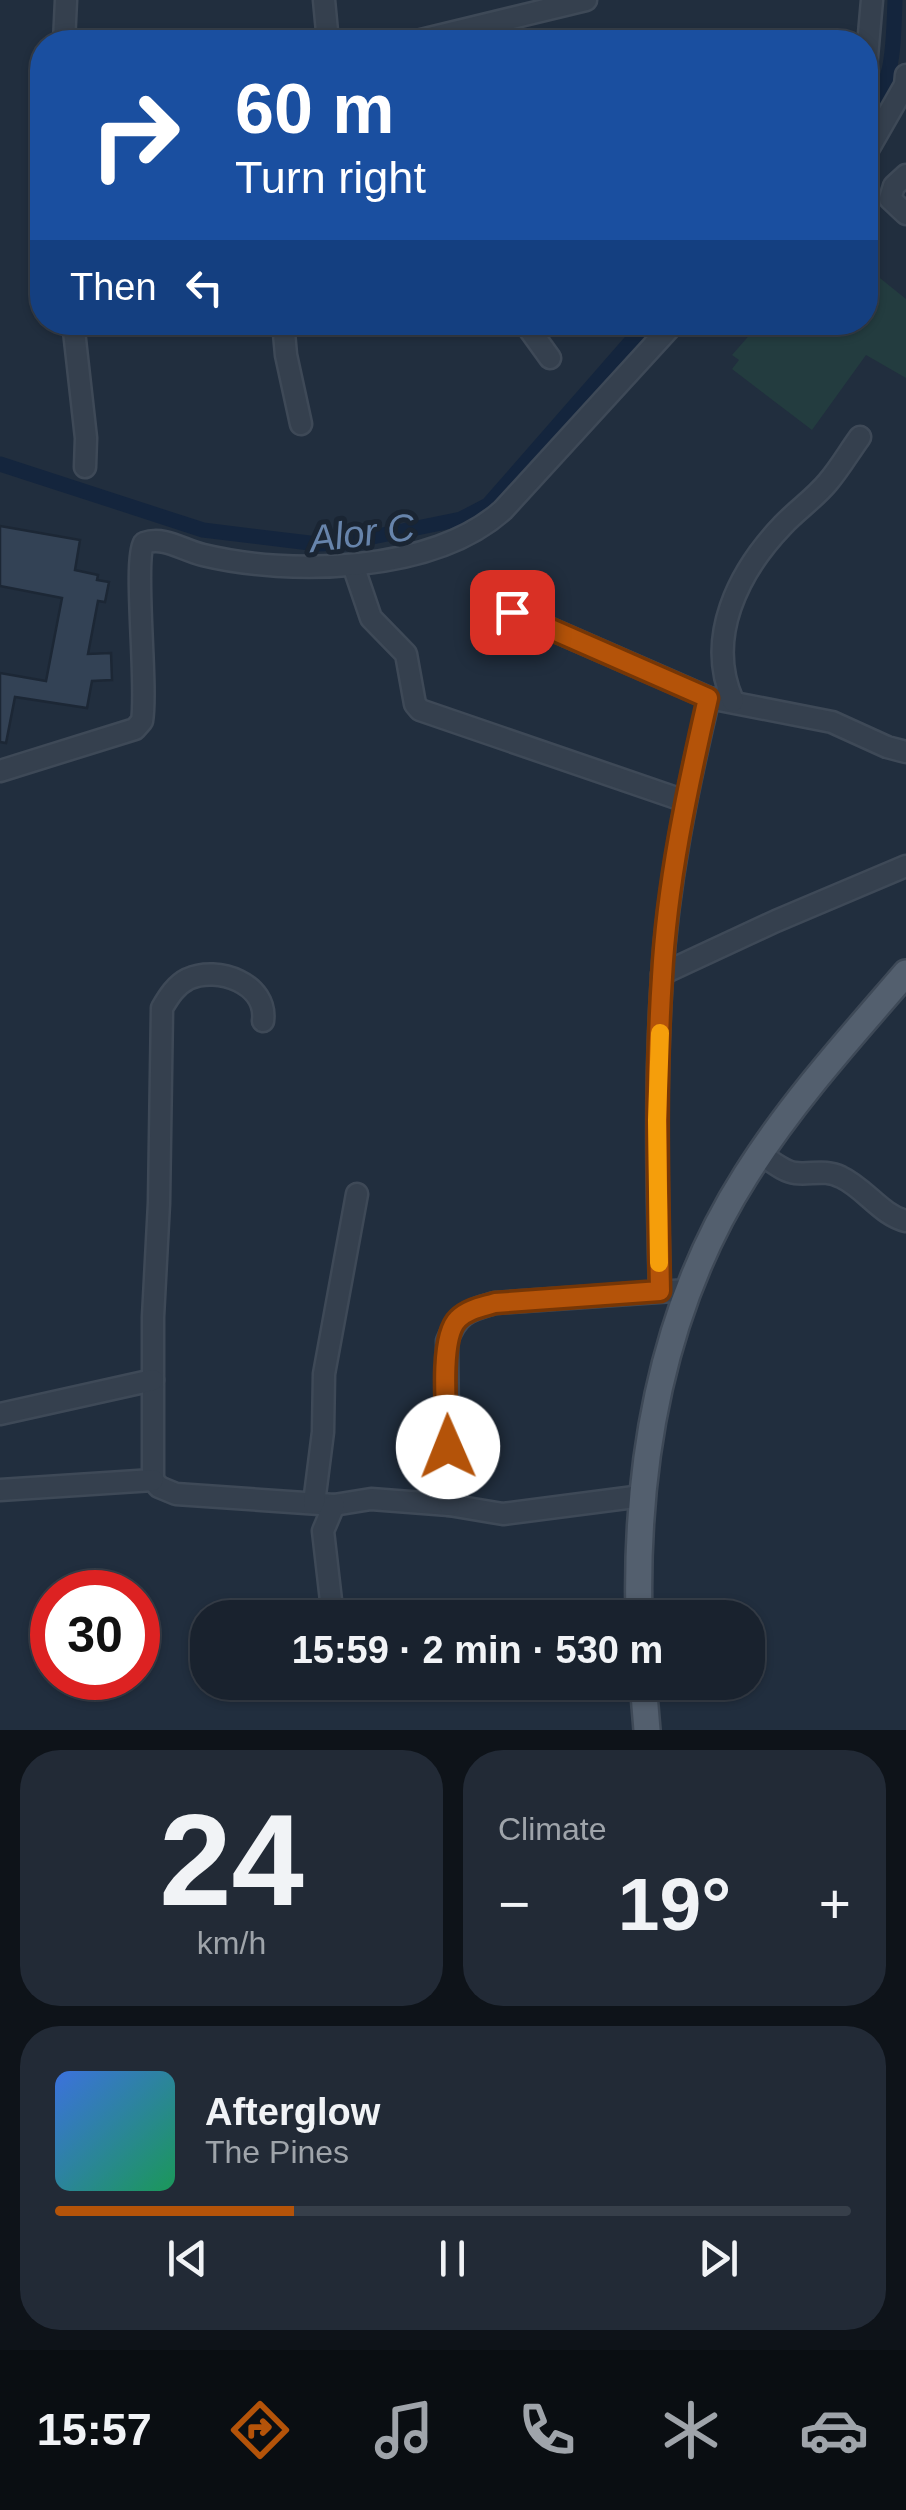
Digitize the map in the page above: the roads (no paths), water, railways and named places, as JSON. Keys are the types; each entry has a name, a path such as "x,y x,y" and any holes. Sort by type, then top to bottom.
{"main road":[{"path":"639,1600 642,1496 658,1389 688,1290 760,1154 819,1075 906,972"},
{"path":"644,1700 647,1730"}],"street":[{"path":"65,30 66,0"},
{"path":"324,0 327,30"},
{"path":"463,30 586,0"},
{"path":"869,30 872,0"},
{"path":"878,132 905,84 906,75"},
{"path":"906,175 894,186 890,199 906,214"},
{"path":"74,335 86,438 85,468"},
{"path":"284,335 301,424"},
{"path":"533,335 550,358"},
{"path":"0,771 135,729 142,721 144,644 139,558 144,543 159,540 202,555 300,568 354,565 422,551 486,524 564,446 663,335"},
{"path":"733,701 722,678 720,655 724,629 745,576 783,525 828,482 860,437"},
{"path":"354,565 371,618 406,654 415,704 420,710 685,802"},
{"path":"512,612 708,698 832,722 906,752"},
{"path":"660,1291 657,1120 662,974 685,802 708,698"},
{"path":"662,974 906,866"},
{"path":"264,1020 263,1003 255,992 223,974 204,974 186,980 171,992 162,1008 153,1480 176,1494 324,1504 371,1500 449,1505 503,1514 642,1496"},
{"path":"760,1154 792,1173 818,1171 838,1175 864,1190 894,1218 906,1221"},
{"path":"331,1600 324,1531 324,1374 357,1194"},
{"path":"449,1505 447,1341 455,1321 470,1310 495,1303 688,1290"},
{"path":"0,1414 152,1380"},
{"path":"0,1490 153,1480"}],"waterway":[{"name":"Alor C","path":"878,101 890,65 895,0"},
{"name":"Alor C","path":"0,464 203,530 318,544 343,543 461,519 488,505 637,335"}]}
